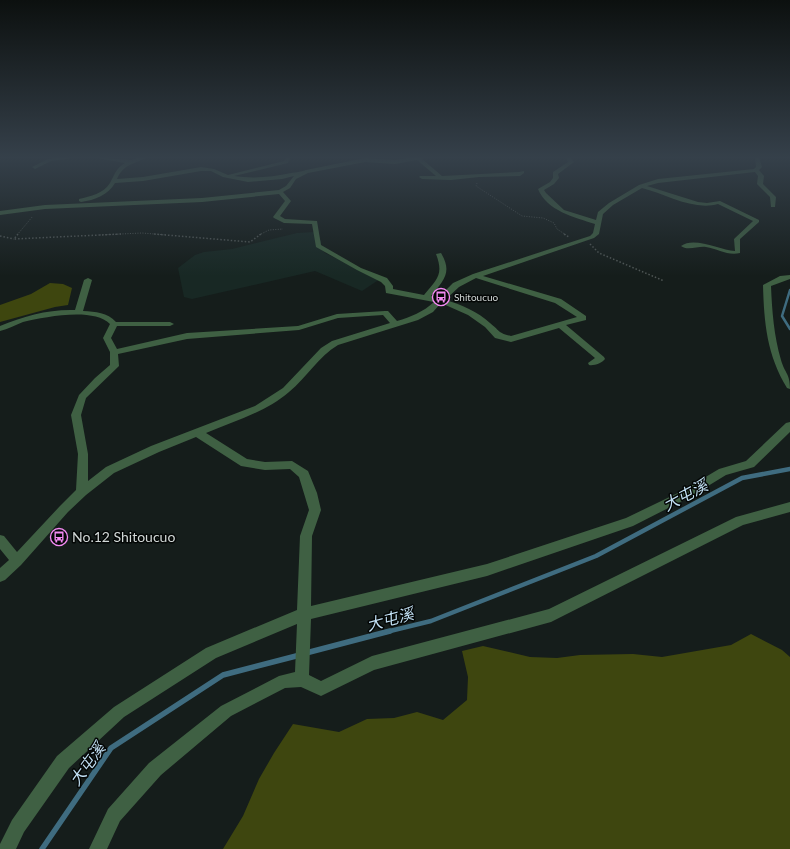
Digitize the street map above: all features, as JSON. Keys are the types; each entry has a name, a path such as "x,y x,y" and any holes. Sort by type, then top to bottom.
{"street":[{"path":"44,207 62,202 86,200 95,197"},
{"path":"0,214 44,207 202,200 235,197"},
{"path":"284,197 288,201 276,217 284,221 315,222 318,246 358,269 384,280 389,291 442,301 471,313 488,325 498,336 511,339 584,318 558,301 476,276"},
{"path":"546,197 562,211 599,223"},
{"path":"0,576 17,562 64,509 82,492 110,470 155,449 258,408 286,390 324,350 335,344 362,334 420,315 442,301 456,285 476,276 576,242 586,240 596,234 600,213 624,197"},
{"path":"677,197 698,204 706,205 718,202 757,221 737,239 738,252 733,253 705,245 684,246"},
{"path":"773,197 773,206"},
{"path":"426,297 441,279 444,266 439,254"},
{"path":"790,277 783,278 767,285 768,316 777,361 790,386"},
{"path":"78,313 88,280"},
{"path":"0,329 19,321 60,312 107,317 114,324 170,324"},
{"path":"114,352 187,336 299,328 337,316 385,313 396,324"},
{"path":"82,492 83,454 76,415 82,397 98,380 115,366 114,352 107,338 114,324"},
{"path":"561,324 601,359 592,363"},
{"path":"7,849 18,826 63,762 120,712 211,653 304,614 486,570 629,522 686,494 723,472 750,464 790,426"},
{"path":"197,432 245,463 265,466 292,465 304,474 315,510 306,536 302,672 321,689 372,663 551,615 740,521 790,506"},
{"path":"0,540 17,562"},
{"path":"98,849 114,815 155,769 226,711 302,672"}],"path":[{"path":"491,197 522,216 543,218 554,223 557,230 576,242"},
{"path":"14,239 36,212 31,209"},
{"path":"0,236 14,239 142,233 250,242 263,232 274,229 288,229"},
{"path":"586,240 599,253 664,281"}],"shaded area":[{"path":"314,232 321,241 321,248 325,253 380,279 362,291 315,271 192,299 184,297 178,268 195,255 204,252 232,249 297,233"}],"green space":[{"path":"50,283 63,284 72,288 68,305 55,307 0,322 0,305 31,294"},
{"path":"751,634 782,650 790,657 790,849 223,849 243,816 259,779 293,724 339,732 367,719 394,718 417,712 443,720 467,700 468,677 462,651 483,646 530,657 557,658 580,655 633,654 662,657 731,645"}],"waterway":[{"name":"大屯溪","path":"790,290 782,316 790,329"},
{"name":"大屯溪","path":"389,631 431,621 596,556 742,478 790,469"},
{"name":"大屯溪","path":"306,653 389,631"},
{"name":"大屯溪","path":"42,849 111,748 223,675 300,655"}],"place":[{"name":"Shitoucuo","path":"441,297"},
{"name":"No.12 Shitoucuo","path":"59,537"}]}
